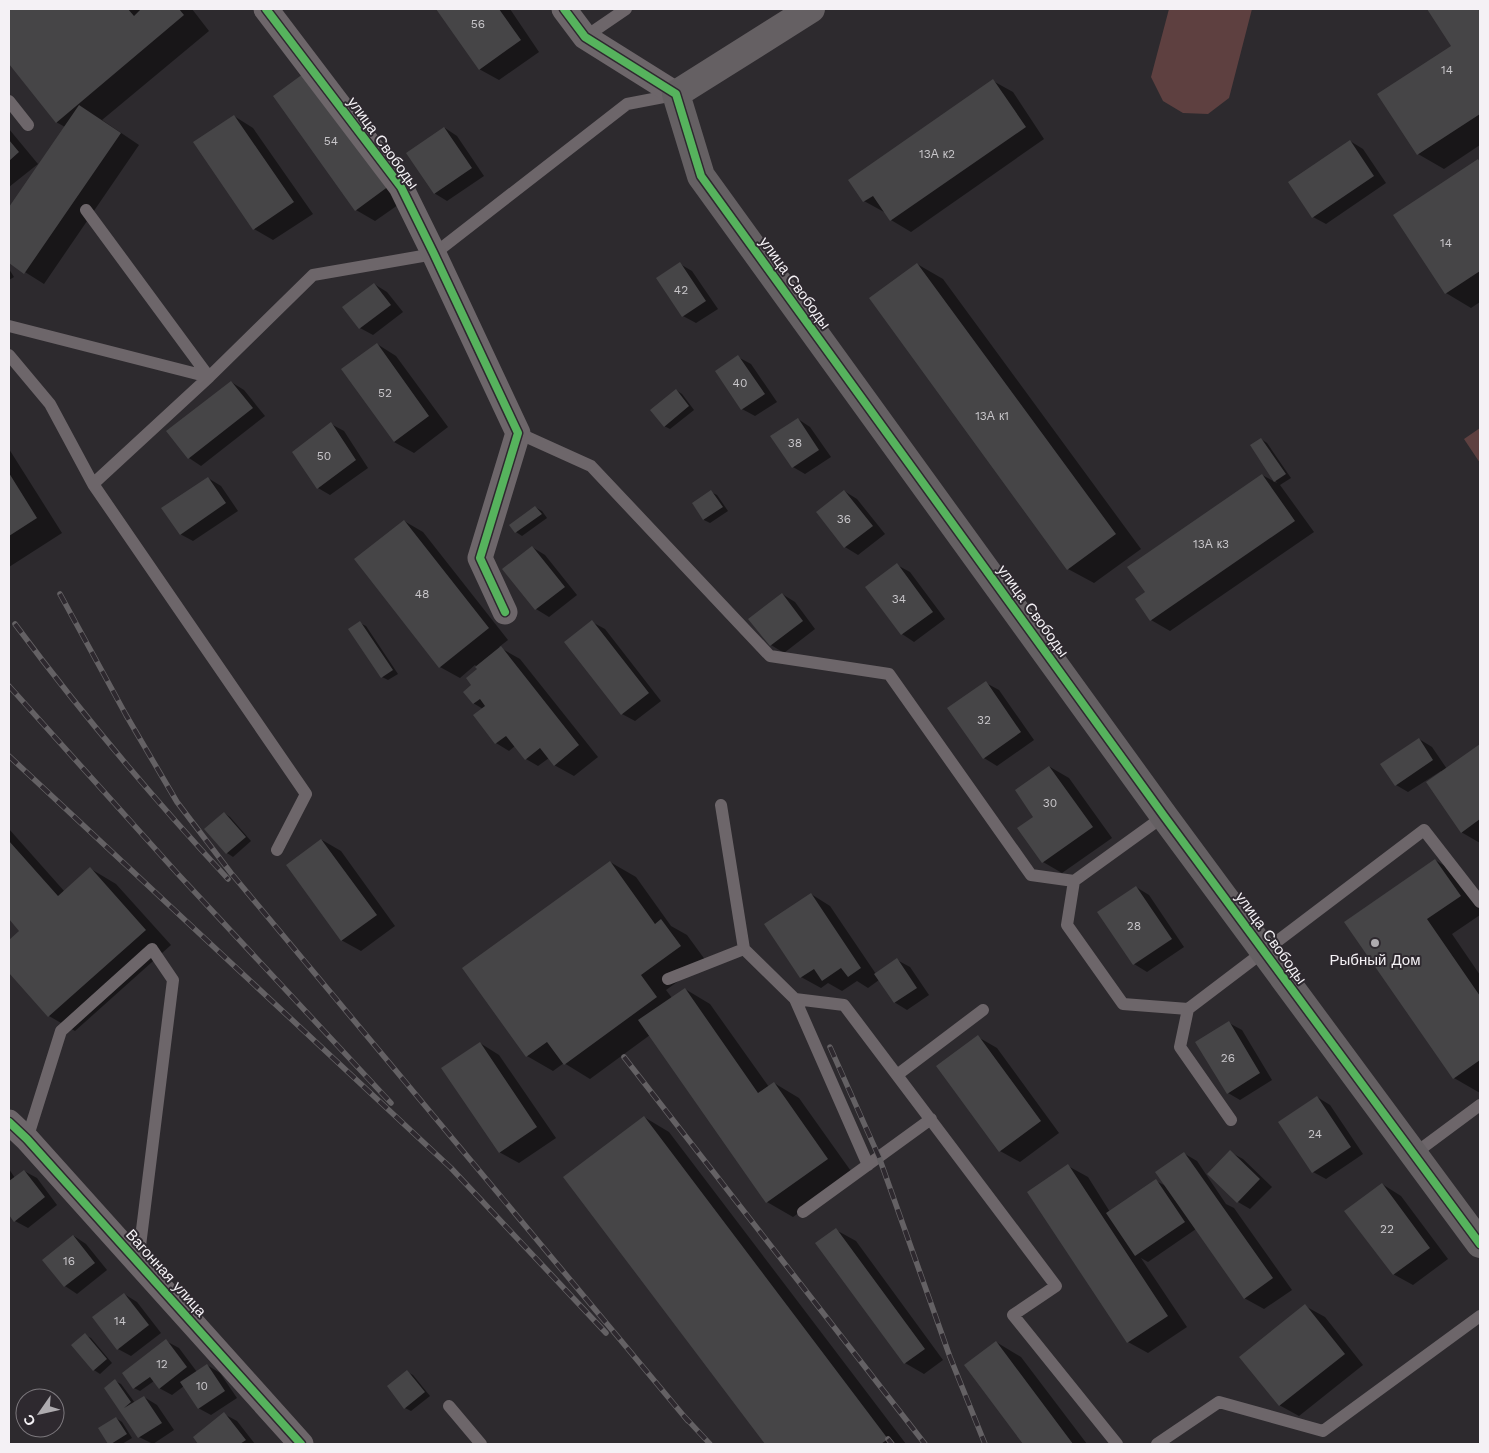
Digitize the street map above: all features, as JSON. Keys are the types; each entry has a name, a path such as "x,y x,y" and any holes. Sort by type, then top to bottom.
{"street":[{"name":"улица Свободы","path":"266,9 401,188 518,433"},
{"path":"564,9 584,37 676,94 810,9"},
{"name":"улица Свободы","path":"676,94 701,176 1164,816 1480,1244"},
{"path":"505,612 480,558 518,433"},
{"name":"Вагонная улица","path":"9,1122 27,1139 300,1444"}],"lane":[{"path":"584,37 626,9"},
{"path":"93,484 209,377 314,275 434,254 627,104 676,94"},
{"path":"9,101 28,125"},
{"path":"86,210 209,377"},
{"path":"9,326 209,377"},
{"path":"9,355 50,404 93,484 306,794 277,850"},
{"path":"518,433 591,466 770,656 889,674 1031,875 1074,881 1164,816"},
{"path":"721,805 744,949 795,999 868,1166"},
{"path":"1231,1120 1180,1047 1188,1009 1424,830 1480,902"},
{"path":"1074,881 1067,925 1123,1004 1188,1009"},
{"path":"27,1139 61,1031 152,949 173,980 138,1262"},
{"path":"668,978 744,949"},
{"path":"795,999 844,1005 1056,1286 1013,1314 1117,1444"},
{"path":"897,1075 983,1010"},
{"path":"1414,1154 1480,1105"},
{"path":"803,1212 931,1119"},
{"path":"1157,1444 1219,1402 1323,1431 1480,1316"},
{"path":"449,1406 482,1444"}],"shaded area":[{"path":"1169,9 1252,9 1229,98 1208,114 1183,113 1163,101 1151,77"},
{"path":"1480,428 1480,463 1464,439"}],"building":[{"path":"9,9 128,9 134,16 141,9 179,9 184,15 56,123 9,64"},
{"path":"436,9 499,9 521,40 479,70"},
{"path":"1427,9 1480,9 1480,114 1417,155 1377,94 1451,46"},
{"path":"307,71 389,186 355,211 273,96"},
{"path":"993,79 1026,127 890,221 873,196 863,202 848,180"},
{"path":"79,105 121,133 24,274 9,263 9,207"},
{"path":"234,115 294,202 253,230 193,142"},
{"path":"444,127 472,168 434,194 406,153"},
{"path":"9,140 19,152 9,161"},
{"path":"1350,140 1374,176 1312,218 1288,182"},
{"path":"1478,159 1480,162 1480,271 1445,294 1393,215"},
{"path":"680,262 706,301 682,317 656,278"},
{"path":"917,263 1116,534 1067,570 869,298"},
{"path":"374,283 391,305 359,329 342,307"},
{"path":"377,343 429,416 394,442 341,369"},
{"path":"738,355 765,394 741,410 715,371"},
{"path":"231,381 253,408 188,459 166,431"},
{"path":"676,389 689,406 664,427 650,410"},
{"path":"798,418 819,450 792,468 770,436"},
{"path":"331,422 356,460 317,489 292,452"},
{"path":"1261,438 1286,474 1274,482 1250,445"},
{"path":"9,473 37,518 9,536"},
{"path":"1262,474 1295,521 1150,621 1135,599 1145,592 1127,567"},
{"path":"208,477 226,503 180,535 161,508"},
{"path":"711,490 723,507 703,520 692,503"},
{"path":"844,490 873,526 844,548 816,512"},
{"path":"535,506 542,514 515,533 509,525"},
{"path":"404,520 489,628 439,668 354,559"},
{"path":"532,546 565,587 535,610 502,569"},
{"path":"897,563 933,612 901,635 865,587"},
{"path":"782,593 803,621 770,646 748,619"},
{"path":"592,620 649,693 621,715 564,642"},
{"path":"360,621 393,670 381,678 348,629"},
{"path":"501,646 579,745 554,766 540,748 525,760 506,736 495,744 473,715 485,706 480,699 473,704 463,692 471,685 466,678 477,669 475,667"},
{"path":"986,681 1021,732 983,759 947,708"},
{"path":"1419,738 1433,760 1395,786 1380,764"},
{"path":"1480,744 1480,819 1461,833 1426,782"},
{"path":"1049,766 1093,827 1042,863 1017,828 1033,817 1015,790"},
{"path":"224,812 246,837 226,854 204,829"},
{"path":"321,839 377,915 341,941 286,865"},
{"path":"9,841 58,896 90,867 146,930 48,1017 9,973 9,940 19,931 9,919"},
{"path":"1435,859 1461,896 1427,919 1480,996 1480,1060 1453,1079 1344,922"},
{"path":"610,861 655,924 661,919 681,946 641,975 657,997 564,1065 547,1042 526,1057 462,968"},
{"path":"1136,886 1172,939 1133,965 1097,912"},
{"path":"811,893 861,968 848,977 841,968 822,981 814,969 800,978 764,924"},
{"path":"897,958 917,988 894,1003 874,974"},
{"path":"685,988 758,1093 774,1082 828,1159 766,1203 638,1020"},
{"path":"1229,1021 1260,1073 1227,1094 1195,1042"},
{"path":"978,1035 1041,1121 999,1152 936,1066"},
{"path":"480,1042 537,1127 499,1153 441,1068"},
{"path":"1317,1096 1351,1147 1312,1173 1278,1122"},
{"path":"644,1116 888,1439 881,1444 765,1444 563,1177"},
{"path":"1230,1150 1260,1179 1237,1203 1207,1174"},
{"path":"1184,1152 1273,1278 1244,1299 1155,1172"},
{"path":"1068,1164 1168,1316 1127,1343 1027,1192"},
{"path":"24,1170 45,1197 14,1222 9,1215 9,1181"},
{"path":"1156,1179 1185,1222 1135,1256 1106,1213"},
{"path":"1382,1183 1430,1248 1393,1275 1344,1211"},
{"path":"836,1228 925,1349 904,1364 815,1243"},
{"path":"73,1235 95,1263 64,1287 42,1260"},
{"path":"124,1293 149,1325 117,1350 92,1317"},
{"path":"1305,1304 1345,1354 1279,1406 1239,1357"},
{"path":"85,1333 107,1359 93,1371 71,1345"},
{"path":"166,1339 187,1367 159,1389 150,1377 133,1389 122,1373"},
{"path":"996,1341 1073,1444 1023,1444 964,1365"},
{"path":"207,1364 225,1391 198,1409 180,1382"},
{"path":"407,1370 425,1392 404,1409 387,1386"},
{"path":"115,1379 131,1402 124,1408 144,1396 162,1423 138,1438 104,1388"},
{"path":"224,1412 246,1440 240,1444 198,1444 193,1437"},
{"path":"116,1417 127,1434 108,1444 98,1428"}],"railway":[{"path":"60,594 126,715 177,802 231,873 688,1421"},
{"path":"15,624 118,754 172,818 228,879"},
{"path":"9,686 177,873 391,1103"},
{"path":"9,756 451,1168 606,1333"},
{"path":"830,1047 879,1157 950,1357 985,1444"},
{"path":"624,1057 925,1444"},
{"path":"683,1415 710,1444"},
{"path":"888,1439 892,1444"}],"cycle path":[{"path":"266,9 401,187 518,433 480,558 505,612"},
{"path":"564,9 585,37 676,94 701,176 1164,816 1480,1244"},
{"path":"9,1122 27,1139 301,1444"}],"place":[{"name":"Рыбный Дом","path":"1375,943"}]}
